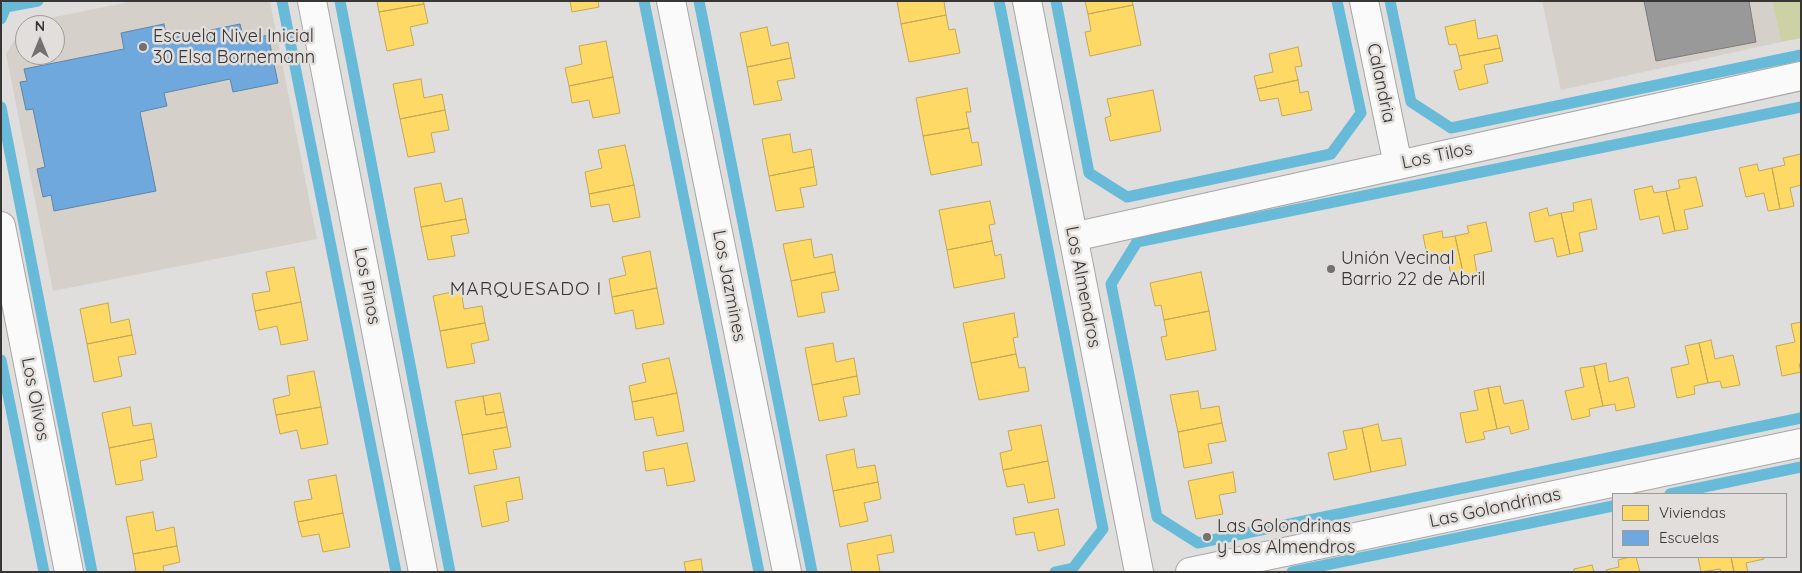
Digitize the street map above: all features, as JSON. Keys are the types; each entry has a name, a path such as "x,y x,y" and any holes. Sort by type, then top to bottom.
{"street":[{"name":"Los Pinos","path":"312,1 423,572"},
{"name":"Los Jazmines","path":"671,1 787,572"},
{"name":"Los Almendros","path":"1027,1 1139,572"},
{"name":"Calandria","path":"1364,1 1398,165"},
{"name":"Los Tilos","path":"1073,237 1801,76"},
{"name":"Los Olivos","path":"1,226 69,572"},
{"name":"Las Golondrinas","path":"1190,572 1801,444"}],"shaded area":[{"path":"134,1 270,1 317,239 53,291 6,54 15,39 15,65 65,65 65,15"},
{"path":"1542,1 1772,1 1781,42 1561,90"}],"green space":[{"path":"1772,1 1801,1 1801,38 1781,42"}],"building: Viviendas":[{"path":"377,1 423,1 424,4 379,12"},
{"path":"570,1 598,1 599,7 572,12"},
{"path":"897,1 944,1 946,15 901,24"},
{"path":"1085,1 1132,1 1133,5 1088,14"},
{"path":"424,4 428,23 410,27 414,45 387,51 379,12"},
{"path":"1133,5 1141,45 1090,56 1085,32 1091,31 1088,14"},
{"path":"946,15 949,30 955,29 960,53 909,62 901,24"},
{"path":"1475,20 1478,39 1497,35 1500,48 1459,56 1456,44 1449,45 1445,27"},
{"path":"767,27 771,46 788,42 791,58 747,67 740,33"},
{"path":"606,41 613,77 569,86 565,68 582,64 579,46"},
{"path":"1298,47 1302,66 1295,67 1298,80 1257,89 1254,76 1273,72 1269,54"},
{"path":"1500,48 1503,61 1484,65 1488,83 1459,90 1454,71 1462,69 1459,56"},
{"path":"791,58 795,78 777,81 782,100 754,105 747,67"},
{"path":"613,77 620,113 593,118 589,100 572,103 569,86"},
{"path":"421,79 424,98 442,94 445,110 400,119 393,84"},
{"path":"1298,80 1300,93 1308,91 1312,110 1282,116 1278,98 1260,101 1257,89"},
{"path":"967,88 971,112 966,112 969,128 923,136 916,98"},
{"path":"1153,90 1161,131 1110,141 1105,118 1111,116 1107,99"},
{"path":"445,110 449,130 431,133 435,152 408,157 400,119"},
{"path":"969,128 972,143 978,142 982,165 931,175 923,136"},
{"path":"790,134 793,153 811,149 814,167 769,176 762,139"},
{"path":"625,145 634,185 589,194 585,172 602,168 598,150"},
{"path":"1801,154 1801,185 1790,188 1794,206 1780,209 1772,168 1785,165 1783,158"},
{"path":"1757,164 1759,171 1772,168 1780,209 1768,211 1764,193 1746,197 1739,168"},
{"path":"814,167 817,185 800,188 804,207 776,211 769,176"},
{"path":"1696,177 1703,206 1684,210 1688,229 1675,231 1666,191 1680,188 1678,180"},
{"path":"441,183 445,202 462,198 466,219 421,227 414,188"},
{"path":"634,185 640,217 613,222 609,204 591,207 589,194"},
{"path":"1652,186 1654,193 1666,191 1675,231 1663,234 1659,216 1640,220 1634,190"},
{"path":"1591,199 1597,229 1579,233 1583,251 1570,254 1561,213 1574,211 1573,203"},
{"path":"990,201 995,224 989,225 992,241 947,250 939,210"},
{"path":"1547,208 1549,216 1561,213 1570,254 1557,257 1553,238 1535,242 1529,213"},
{"path":"466,219 469,233 451,236 455,256 428,260 421,227"},
{"path":"1486,222 1492,251 1474,255 1477,274 1464,277 1455,236 1469,233 1467,226"},
{"path":"1442,231 1443,238 1455,236 1464,277 1452,279 1448,261 1429,265 1423,235"},
{"path":"811,239 814,258 832,254 835,272 791,281 783,244"},
{"path":"992,241 995,256 1001,254 1005,278 954,288 947,250"},
{"path":"650,251 657,288 612,297 609,279 626,275 622,257"},
{"path":"294,267 301,302 255,311 252,294 270,291 266,272"},
{"path":"835,272 839,290 821,293 825,312 798,317 791,281"},
{"path":"1201,272 1209,311 1164,320 1161,305 1155,306 1150,283"},
{"path":"657,288 664,324 636,329 633,310 615,314 612,297"},
{"path":"461,290 464,309 482,306 485,323 440,331 433,296"},
{"path":"301,302 308,340 281,345 277,326 259,330 255,311"},
{"path":"108,303 111,323 129,319 132,335 87,344 80,309"},
{"path":"1209,311 1216,350 1166,360 1161,337 1167,336 1164,320"},
{"path":"1014,313 1018,337 1013,338 1016,354 971,363 963,323"},
{"path":"1801,322 1801,364 1799,364 1801,372 1782,376 1776,346 1795,342 1791,324"},
{"path":"485,323 489,340 471,344 475,363 447,368 440,331"},
{"path":"132,335 136,354 118,357 122,376 94,382 87,344"},
{"path":"1711,340 1715,359 1733,355 1740,385 1722,388 1720,381 1708,383 1699,343"},
{"path":"833,343 836,362 854,358 857,376 812,385 805,348"},
{"path":"1699,343 1708,383 1694,386 1695,394 1677,398 1671,368 1689,364 1685,346"},
{"path":"1016,354 1019,368 1025,367 1029,391 979,400 971,363"},
{"path":"669,358 677,393 632,402 629,386 646,382 642,364"},
{"path":"1606,363 1609,382 1628,377 1635,407 1616,411 1615,404 1603,406 1594,366"},
{"path":"1594,366 1603,406 1589,409 1590,416 1572,420 1565,391 1584,387 1580,368"},
{"path":"314,371 321,407 276,415 273,399 290,395 287,376"},
{"path":"857,376 860,394 843,397 847,416 819,421 812,385"},
{"path":"1500,386 1504,404 1523,400 1529,429 1511,434 1509,426 1497,429 1488,388"},
{"path":"1488,388 1497,429 1483,432 1485,439 1466,443 1460,413 1478,410 1474,391"},
{"path":"1198,391 1201,409 1219,406 1222,423 1178,432 1170,395"},
{"path":"500,393 504,412 486,415 483,396"},
{"path":"677,393 684,431 657,436 653,417 635,420 632,402"},
{"path":"483,396 486,415 504,412 507,427 462,435 455,401"},
{"path":"130,407 133,426 151,423 154,439 109,448 102,413"},
{"path":"321,407 328,444 301,449 297,430 280,434 276,415"},
{"path":"1222,423 1226,441 1208,444 1212,463 1184,468 1178,432"},
{"path":"1378,424 1382,441 1401,438 1406,465 1371,472 1362,428"},
{"path":"1041,425 1048,461 1003,470 1000,453 1012,450 1008,431"},
{"path":"507,427 511,447 493,450 497,469 469,474 462,435"},
{"path":"1362,428 1371,472 1334,480 1328,453 1347,449 1343,431"},
{"path":"154,439 157,457 140,461 143,480 116,485 109,448"},
{"path":"687,443 695,481 667,486 664,468 646,471 643,452"},
{"path":"854,449 857,468 875,465 878,482 833,491 826,455"},
{"path":"1048,461 1055,498 1028,503 1024,484 1007,487 1003,470"},
{"path":"1233,472 1236,492 1219,495 1223,514 1196,519 1188,481"},
{"path":"336,475 343,513 298,522 294,502 312,499 308,480"},
{"path":"519,477 523,499 506,502 509,521 482,527 474,486"},
{"path":"878,482 881,499 864,503 868,521 840,527 833,491"},
{"path":"1058,509 1065,545 1038,551 1034,532 1016,535 1013,518"},
{"path":"153,512 156,531 174,527 177,546 133,554 126,517"},
{"path":"343,513 350,547 323,552 319,534 302,537 298,522"},
{"path":"891,535 894,552 877,555 880,572 852,572 847,544"},
{"path":"177,546 180,562 163,566 164,572 136,572 133,554"},
{"path":"1636,558 1640,572 1607,572 1606,570 1619,567 1618,560"},
{"path":"1698,558 1731,558 1734,572 1721,572 1720,569 1701,572"},
{"path":"1731,558 1764,558 1746,563 1748,572 1734,572"},
{"path":"701,559 703,572 686,572 684,562"},
{"path":"1592,565 1594,572 1574,572 1574,569"}],"building: Escuelas":[{"path":"164,24 167,39 240,24 244,41 268,35 278,83 233,92 230,79 164,93 167,106 140,112 156,191 54,211 51,195 43,197 37,169 45,167 33,109 26,110 20,82 27,81 24,69 44,65 65,65 65,61 124,49 121,33"}],"building: Industria":[{"path":"1644,1 1749,1 1756,42 1656,61"}],"waterway":[{"path":"1,19 6,7 38,1"},
{"path":"282,1 396,572"},
{"path":"340,1 450,572"},
{"path":"644,1 759,572"},
{"path":"699,1 812,572"},
{"path":"999,1 1103,529 1073,568 1055,572"},
{"path":"1056,1 1089,173 1127,197 1331,154 1361,113 1337,1"},
{"path":"1390,1 1411,102 1451,128 1801,55"},
{"path":"1,107 92,572"},
{"path":"1801,107 1137,242 1111,284 1157,517 1198,543 1801,418"},
{"path":"1,360 44,572"},
{"path":"1675,493 1801,467"},
{"path":"1292,572 1612,506"}],"place":[{"name":"Escuela Nivel Inicial 30 Elsa Bornemann","path":"143,47"},
{"name":"Unión Vecinal Barrio 22 de Abril","path":"1331,269"},
{"name":"Las Golondrinas y Los Almendros","path":"1207,537"}],"district":[{"name":"MARQUESADO I","path":"526,289"}]}
